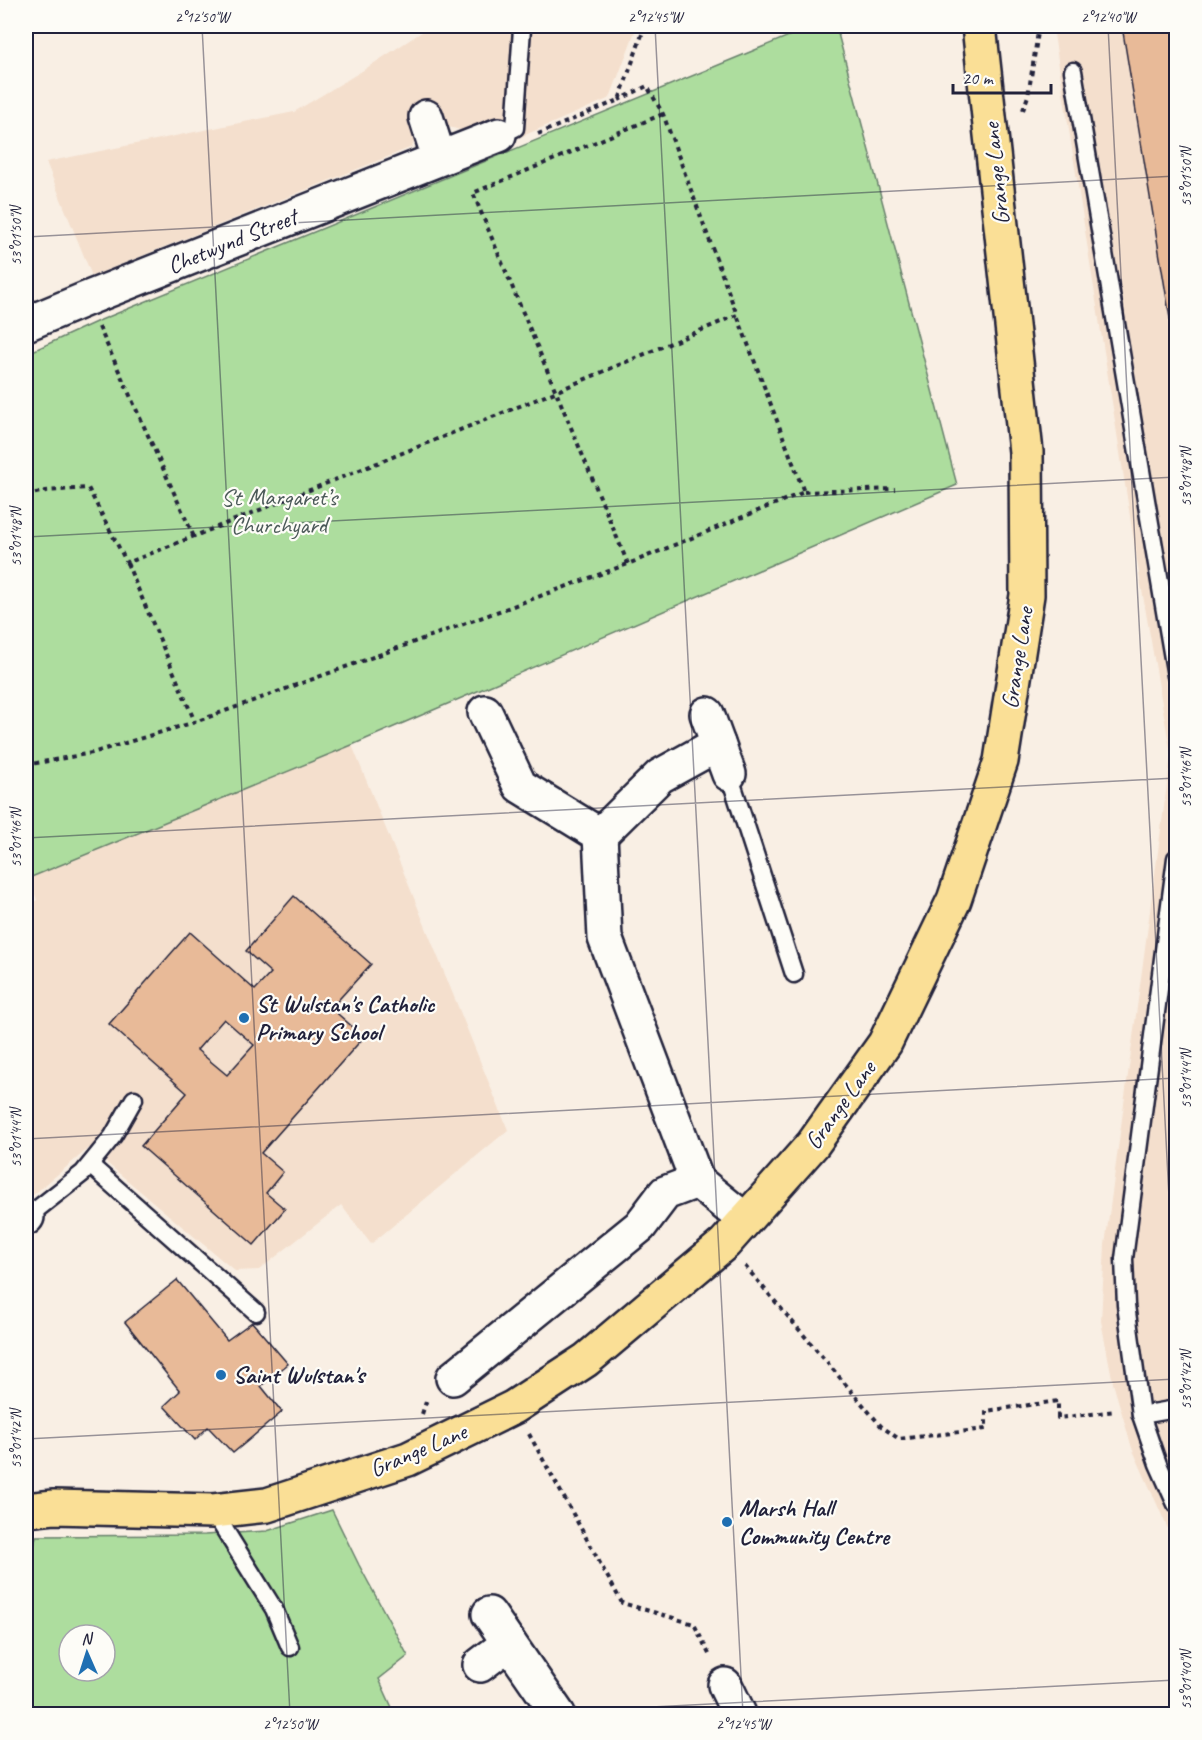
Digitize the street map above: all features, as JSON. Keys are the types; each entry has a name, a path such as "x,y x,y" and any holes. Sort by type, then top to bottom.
{"highway":[{"name":"Grange Lane","path":"26,1510 54,1507 213,1511 267,1505 408,1459 514,1407 586,1360 735,1231 813,1144 885,1043 954,900 1001,761 1027,595 1026,452 979,26"}],"street":[{"path":"426,117 439,158"},
{"name":"Chetwynd Street","path":"26,324 499,135"},
{"path":"485,712 520,786 600,835"},
{"path":"707,714 724,759 660,776 600,835 605,938 698,1181 735,1231"},
{"path":"453,1378 640,1226 664,1193 698,1181"},
{"path":"489,1614 558,1714"},
{"path":"480,1665 509,1643"},
{"path":"725,1685 739,1714"}],"lane":[{"path":"499,135 515,128 522,29"},
{"path":"1073,71 1176,676"},
{"path":"724,759 794,974"},
{"path":"1176,858 1124,1259 1126,1305 1141,1415 1158,1464 1176,1504"},
{"path":"26,1217 83,1173 113,1136 134,1099"},
{"path":"90,1164 256,1312"},
{"path":"1141,1415 1176,1409"},
{"path":"213,1511 274,1609 290,1647"}],"path":[{"path":"619,100 645,26"},
{"path":"993,149 1015,129 1028,96 1040,26"},
{"path":"499,135 515,144 647,86 663,114 804,492"},
{"path":"628,564 473,194 663,114"},
{"path":"86,299 194,537"},
{"path":"127,563 555,392 737,315"},
{"path":"26,495 88,488 127,563 195,722"},
{"path":"26,765 92,753 195,722 628,564 804,492 895,489"},
{"path":"735,1231 881,1426 899,1439 986,1429 986,1412 1058,1401 1058,1418 1118,1411 1141,1415"},
{"path":"514,1407 622,1603 694,1624 725,1685"}],"shaded area":[{"path":"431,26 637,26 610,98 518,138 511,120 464,131 449,127 444,122 416,121 412,147 92,276 46,162 294,112"},
{"path":"1176,26 1176,1547 1132,1448 1113,1383 1101,1321 1105,1245 1171,755 1139,573 1053,28"},
{"name":"St Wulstan's Catholic Primary School","path":"352,745 508,1130 371,1244 341,1205 259,1270 235,1271 89,1148 26,1201 26,906 37,900 29,878"}],"green space":[{"name":"St Margaret’s Churchyard","path":"813,26 836,26 957,485 352,745 29,878 26,868 26,354 96,322"},
{"path":"332,1510 408,1656 379,1679 395,1714 26,1714 26,1559 32,1559 36,1536 205,1535 267,1531"}],"building":[{"path":"1122,26 1176,26 1176,355"},
{"path":"294,896 371,964 331,1008 364,1037 261,1153 283,1172 266,1193 285,1209 254,1245 141,1146 187,1093 109,1024 190,932 255,990 271,973 246,951","holes":["224,1019 254,1045 227,1075 197,1050"]},
{"name":"Saint Wulstan's","path":"177,1280 227,1340 252,1322 288,1364 261,1386 282,1412 233,1453 208,1427 195,1440 164,1406 180,1391 125,1322"}],"place":[{"name":"St Wulstan's Catholic Primary School","path":"244,1018"},
{"name":"Saint Wulstan's","path":"221,1375"},
{"name":"Marsh Hall Community Centre","path":"727,1522"}]}
